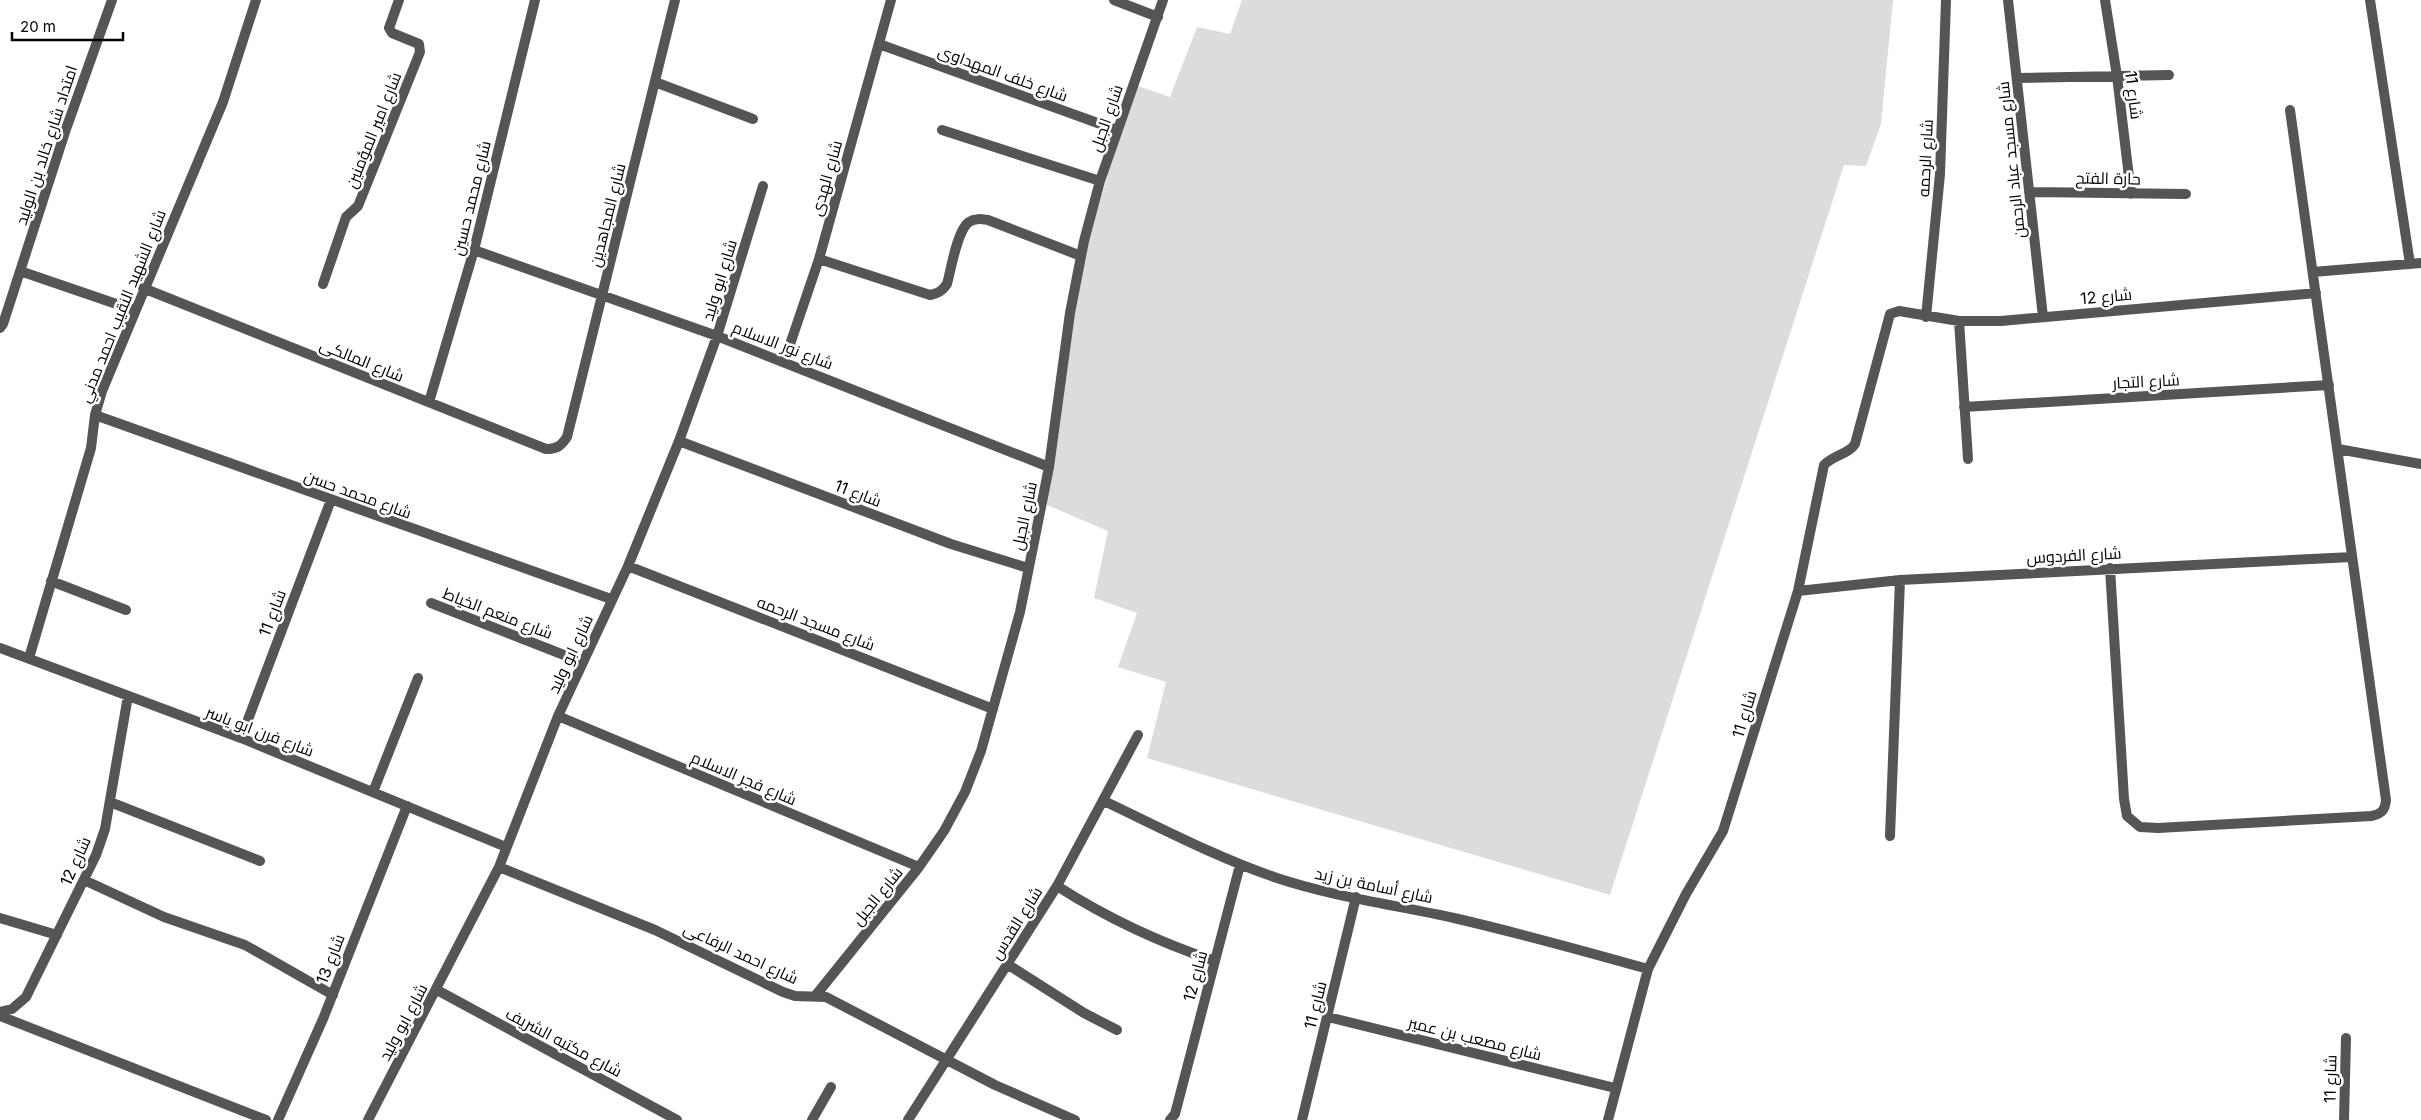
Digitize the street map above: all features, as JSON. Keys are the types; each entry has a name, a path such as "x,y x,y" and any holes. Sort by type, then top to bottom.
{"street":[{"name":"امتداد شارع خالد بن الوليد","path":"0,328 4,324 66,128 112,0"},
{"name":"شارع الشهيد النقيب احمد مدني","path":"29,658 50,581 91,448 95,415 102,391 143,288 223,102 256,0"},
{"name":"شارع امير المؤمنين","path":"323,284 344,221 358,206 420,52 419,44 392,33 389,28 399,0"},
{"name":"شارع محمد حسين","path":"430,402 474,250 535,0"},
{"name":"شارع المجاهدين","path":"567,437 675,0"},
{"name":"شارع الهدى","path":"784,362 819,258 891,0"},
{"path":"1114,0 1158,18"},
{"name":"شارع الجبل","path":"816,996 919,867 944,831 965,792 981,751 1020,612 1049,467 1070,313 1081,256 1100,181 1163,0"},
{"name":"شارع الرحمه","path":"1926,317 1940,174 1946,0"},
{"name":"شارع مسجد عباد الرحمن","path":"2008,0 2043,317"},
{"name":"شارع 11","path":"2105,0 2117,76 2131,194"},
{"path":"2370,0 2410,264"},
{"name":"شارع خلف المهداوى","path":"879,44 1117,130"},
{"path":"2017,78 2169,74"},
{"path":"655,82 753,119"},
{"path":"2110,568 2127,816 2140,827 2158,828 2371,816 2380,814 2386,808 2290,110"},
{"path":"942,130 1100,181"},
{"name":"شارع ابو وليد","path":"368,1120 499,867 558,716 628,566 679,441 717,336 763,186"},
{"name":"حارة الفتح","path":"2029,192 2186,194"},
{"path":"819,258 930,295 937,294 943,290 962,230 969,222 978,219 988,220 1081,256"},
{"name":"شارع نور الاسلام","path":"474,250 717,336 1049,467"},
{"path":"2313,272 2421,263"},
{"path":"20,271 134,310"},
{"name":"شارع المالكى","path":"143,288 546,449 555,449 562,445 567,437"},
{"name":"شارع 12","path":"1888,318 1894,311 1899,311 1959,321 2001,322 2316,293"},
{"name":"شارع 11","path":"1608,1120 1648,969 1694,878 1723,831 1798,591 1824,465 1838,454 1848,452 1854,444 1888,318"},
{"path":"1959,321 1968,459"},
{"name":"شارع التجار","path":"1964,407 2329,385"},
{"name":"شارع محمد حسن","path":"95,415 612,600"},
{"name":"شارع 11","path":"679,441 951,544 1028,568"},
{"path":"2338,449 2421,464"},
{"name":"شارع 11","path":"241,738 331,500"},
{"name":"شارع الفردوس","path":"1798,591 1900,580 2352,557"},
{"name":"شارع مسجد الرحمه","path":"628,566 993,709"},
{"path":"1890,836 1900,580"},
{"path":"50,581 126,610"},
{"name":"شارع منعم الخياط","path":"431,603 582,662"},
{"name":"شارع فرن ابو ياسر","path":"0,648 241,738 506,846"},
{"path":"373,792 418,678"},
{"name":"شارع 12","path":"0,1012 12,1009 26,997 96,855 105,829 128,696"},
{"name":"شارع فجر الاسلام","path":"558,716 919,867"},
{"name":"شارع القدس","path":"908,1120 1057,886 1138,735"},
{"name":"شارع أسامة بن زيد","path":"1104,801 1240,864 1301,885 1543,940 1648,969"},
{"path":"110,802 260,861"},
{"name":"شارع 13","path":"278,1120 333,995 407,806"},
{"name":"شارع 12","path":"1170,1120 1175,1114 1240,864"},
{"name":"شارع احمد الرفاعى","path":"499,867 655,930 783,992 795,996 826,997 995,1085 1075,1120"},
{"path":"84,880 164,917 245,945 333,995"},
{"path":"1057,886 1094,910 1132,930 1215,961"},
{"name":"شارع 11","path":"1302,1120 1356,897"},
{"path":"0,918 57,934"},
{"path":"1007,964 1084,1012 1118,1030"},
{"name":"شارع مكتبه الشريف","path":"437,990 677,1120"},
{"path":"0,1016 266,1120"},
{"name":"شارع مصعب بن عمير","path":"1328,1017 1615,1088"},
{"name":"شارع 11","path":"2344,1120 2346,1038"},
{"path":"812,1120 831,1087"}],"shaded area":[{"path":"1242,0 1893,0 1881,124 1866,166 1844,165 1610,895 1147,758 1166,682 1118,667 1137,613 1094,598 1108,531 1040,502 1075,284 1135,85 1170,97 1197,27 1230,34"}]}
